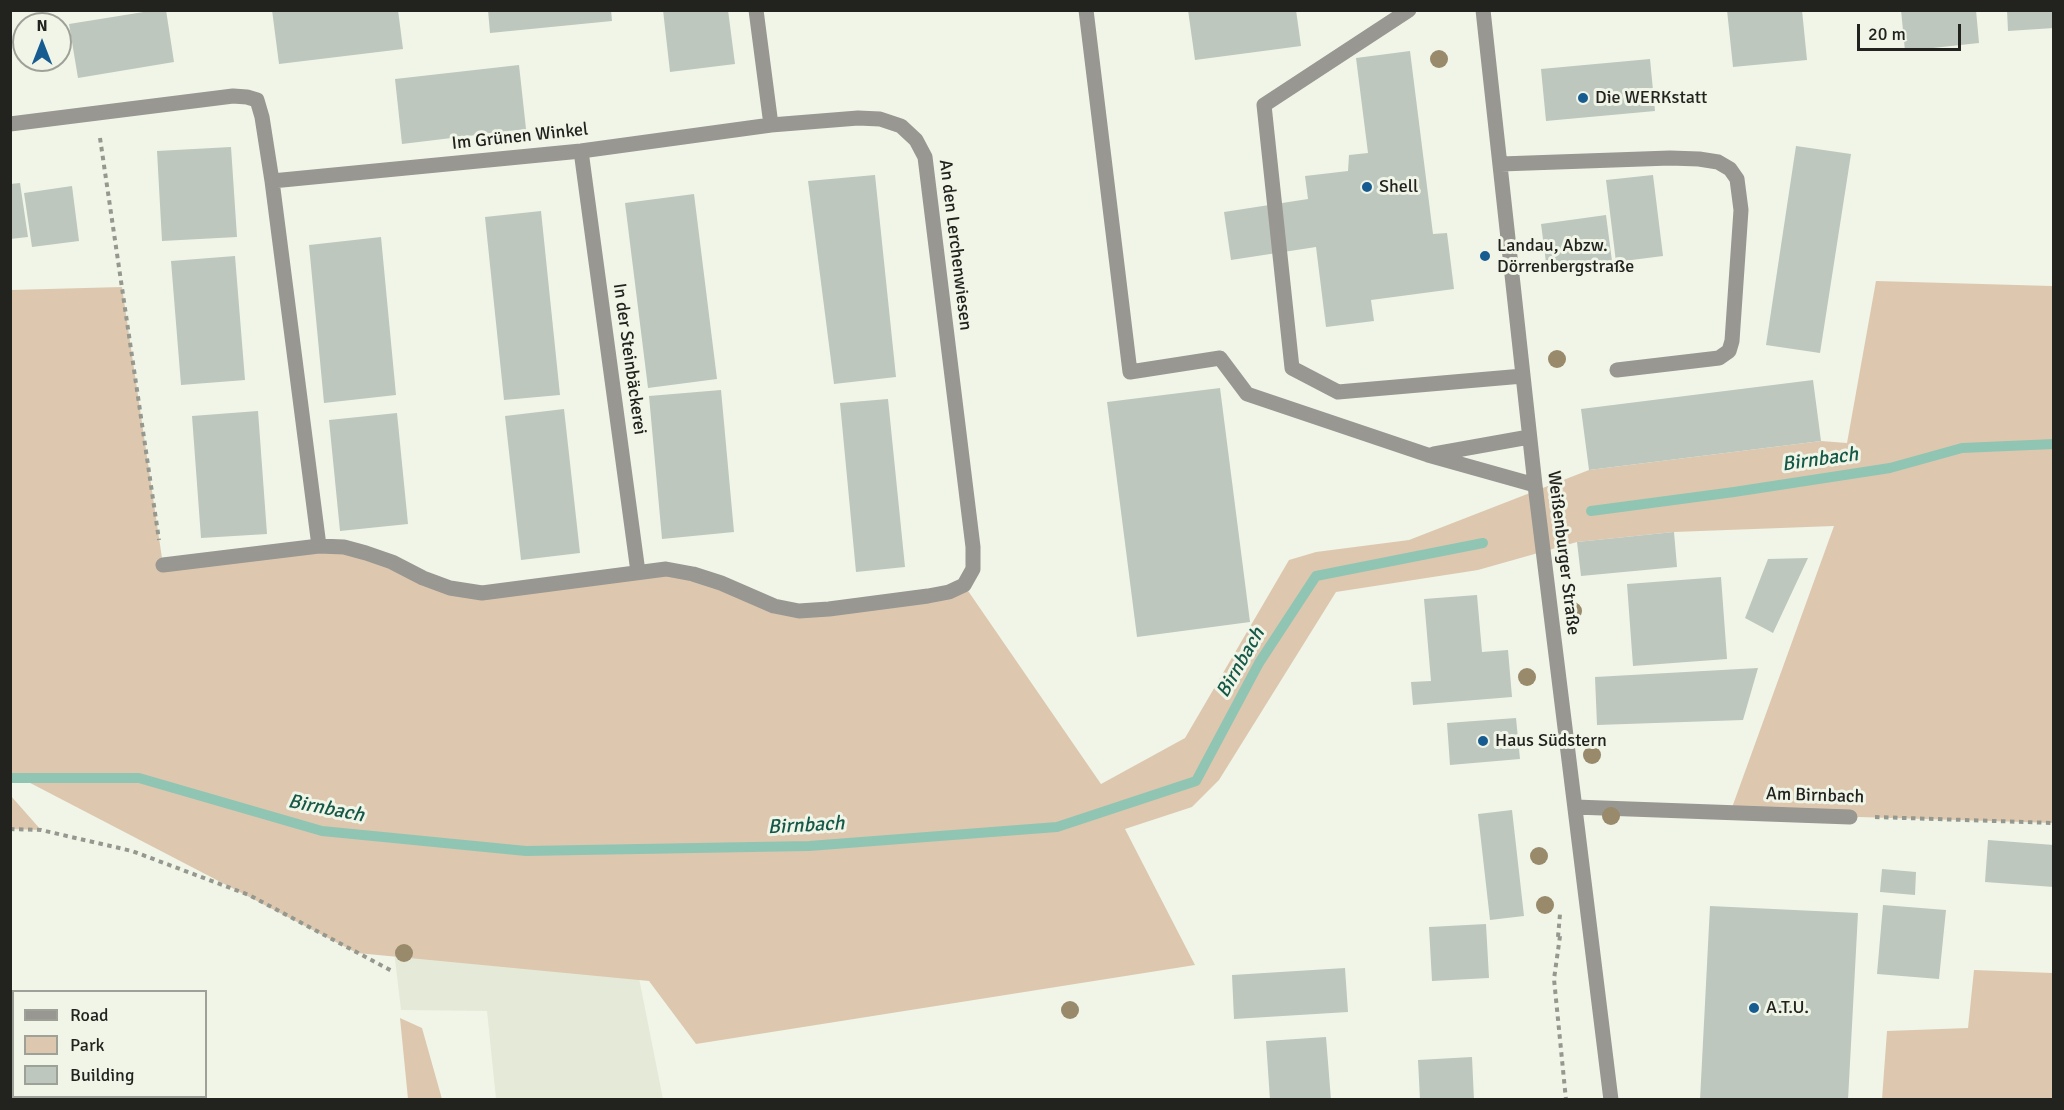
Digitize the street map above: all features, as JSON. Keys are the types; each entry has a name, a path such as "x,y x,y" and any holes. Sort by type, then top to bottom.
{"street":[{"path":"756,10 771,125"},
{"path":"1086,10 1130,372 1220,358 1247,394 1428,455 1535,486"},
{"path":"1409,10 1264,105 1292,368 1338,392 1522,376"},
{"name":"Weißenburger Straße","path":"1483,10 1529,437 1611,1100"},
{"path":"10,124 233,96 257,100 262,117 272,181 319,546"},
{"name":"An den Lerchenwiesen","path":"638,572 666,569 693,574 721,583 774,606 799,610 829,609 949,592 964,585 973,569 973,548 925,157 916,140 901,126 880,119 858,118 771,125"},
{"name":"Im Grünen Winkel","path":"272,181 581,151 771,125"},
{"name":"In der Steinbäckerei","path":"581,151 638,572"},
{"path":"1501,164 1699,159 1718,162 1730,169 1737,179 1741,210 1732,341 1729,351 1719,357 1617,370"},
{"path":"1428,455 1529,437"},
{"path":"163,565 319,546 344,548 392,562 423,578 450,588 482,593 638,572"},
{"name":"Am Birnbach","path":"1575,807 1850,817"}],"path":[{"path":"96,114 163,565"},
{"name":"Am Birnbach","path":"1850,817 2054,823"},
{"path":"10,829 41,830 132,851 249,895 392,971"},
{"path":"1566,1100 1554,979 1558,937 1588,913"}],"shaded area":[{"path":"392,934 639,978 663,1099 496,1099 487,1011 401,1010"}],"green space":[{"path":"2053,278 2053,823 1730,813 1834,526 1674,532 1577,542 1478,570 1336,592 1219,780 1192,807 1125,829 1195,965 696,1044 649,981 357,953 11,773 10,290 122,287 163,565 319,546 482,593 666,569 799,611 964,585 1101,784 1185,738 1289,560 1316,552 1409,540 1589,470 1821,441 1847,443 1876,281 2052,286"},
{"path":"11,796 41,830 11,829"},
{"path":"1974,970 2053,973 2053,1099 1882,1099 1887,1031 1968,1028"},
{"path":"400,1018 422,1028 442,1099 408,1099"}],"building":[{"path":"166,10 174,62 78,78 72,42 72,24"},
{"path":"272,10 398,10 403,49 279,64"},
{"path":"488,10 611,10 612,21 490,33"},
{"path":"663,10 728,10 735,64 670,72"},
{"path":"1188,10 1296,10 1301,46 1195,60"},
{"path":"1727,10 1802,10 1807,60 1733,67"},
{"path":"1901,10 1976,10 1979,43 1905,51"},
{"path":"2007,10 2054,10 2054,28 2008,31"},
{"name":"Shell","path":"1410,51 1433,234 1447,233 1454,289 1371,300 1374,321 1326,327 1316,247 1231,260 1224,212 1308,199 1305,176 1348,171 1349,155 1368,153 1356,58"},
{"path":"1650,59 1655,111 1546,121 1541,69"},
{"path":"519,65 526,129 402,144 395,79"},
{"path":"1796,146 1851,154 1820,353 1766,345"},
{"path":"231,147 237,237 162,241 157,151"},
{"path":"875,175 896,377 834,384 808,181"},
{"path":"1653,175 1663,256 1616,262 1606,180"},
{"path":"20,183 28,237 10,239 10,184"},
{"path":"72,186 79,241 32,247 24,193"},
{"path":"694,194 717,379 648,388 625,203"},
{"path":"541,211 560,395 504,400 485,217"},
{"path":"1606,215 1612,261 1547,270 1541,224"},
{"path":"381,237 396,395 324,403 309,245"},
{"path":"235,256 245,380 181,385 171,261"},
{"path":"1813,380 1821,441 1589,470 1581,409"},
{"path":"1220,388 1250,622 1137,637 1107,402"},
{"path":"721,390 734,532 662,539 649,396"},
{"path":"888,399 905,567 856,572 840,403"},
{"path":"564,409 580,553 521,560 505,416"},
{"path":"258,411 267,534 201,538 192,416"},
{"path":"397,413 408,524 340,531 329,420"},
{"path":"1674,532 1677,567 1581,576 1577,542"},
{"path":"1808,558 1773,633 1745,618 1768,559"},
{"path":"1721,577 1727,659 1633,666 1627,584"},
{"path":"1477,595 1482,652 1508,650 1512,697 1413,705 1411,682 1431,681 1424,599"},
{"path":"1758,668 1743,720 1597,725 1595,677"},
{"name":"Haus Südstern","path":"1516,718 1520,759 1450,765 1447,723"},
{"path":"1512,810 1524,916 1490,920 1478,814"},
{"path":"1988,840 2054,845 2054,887 1985,882"},
{"path":"1882,869 1916,872 1915,895 1880,892"},
{"path":"1883,905 1946,910 1939,979 1877,974"},
{"path":"1710,906 1858,913 1848,1100 1700,1100"},
{"path":"1486,924 1489,978 1432,981 1429,927"},
{"path":"1345,968 1348,1012 1234,1019 1232,975"},
{"path":"1326,1037 1331,1100 1270,1100 1266,1041"},
{"path":"1472,1057 1474,1100 1420,1100 1418,1060"}],"waterway":[{"name":"Birnbach","path":"1591,511 1890,468 1962,448 2054,444"},
{"name":"Birnbach","path":"10,778 139,778 322,831 526,851 809,846 1057,827 1196,781 1259,663 1316,576 1483,543"}],"place":[{"name":"Die WERKstatt","path":"1583,98"},
{"name":"Shell","path":"1367,187"},
{"name":"Landau, Abzw. Dörrenbergstraße","path":"1485,256"},
{"name":"Haus Südstern","path":"1483,741"},
{"name":"A.T.U.","path":"1754,1008"}]}
